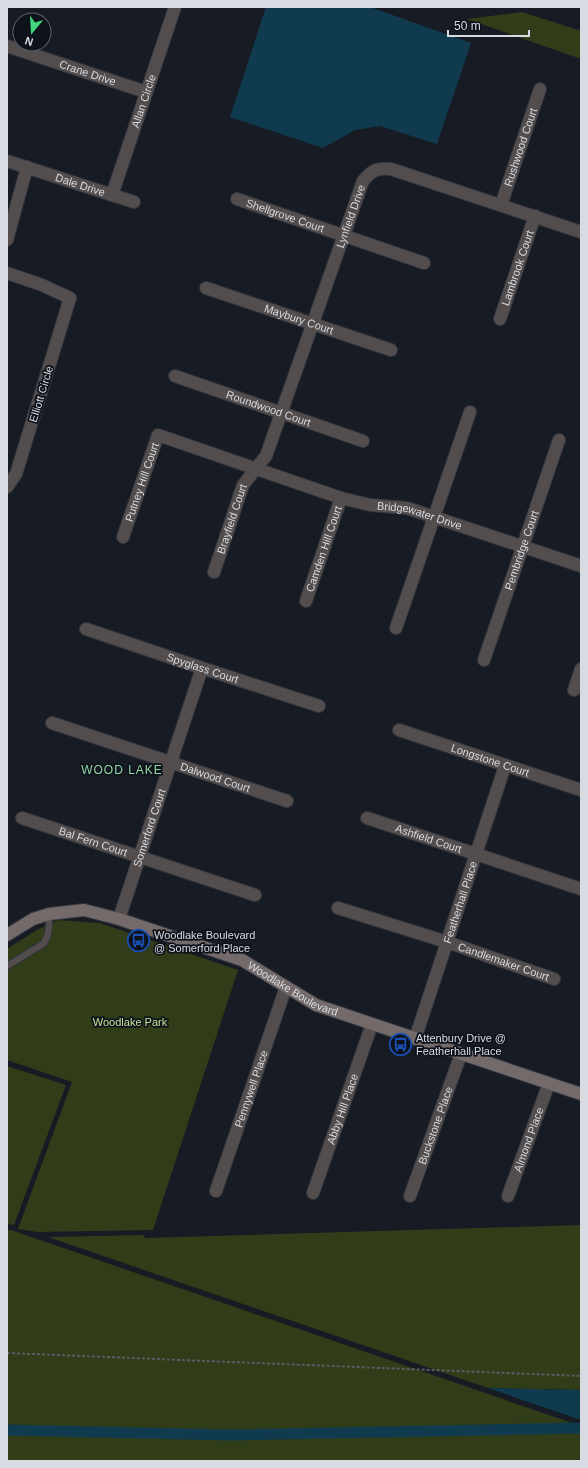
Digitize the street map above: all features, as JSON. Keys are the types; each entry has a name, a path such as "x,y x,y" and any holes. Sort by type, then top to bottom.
{"street":[{"name":"Allan Circle","path":"112,195 175,7"},
{"name":"Crane Drive","path":"7,46 146,92"},
{"name":"Rushwood Court","path":"501,205 540,89"},
{"name":"Dale Drive","path":"7,161 134,202"},
{"path":"7,240 27,167"},
{"name":"Lynfield Drive","path":"256,469 266,456 363,181 370,172 380,168 391,169 581,232"},
{"name":"Shellgrove Court","path":"237,199 424,263"},
{"name":"Lambrook Court","path":"500,319 535,216"},
{"name":"Elliott Circle","path":"7,273 42,285 70,298 16,474 7,487"},
{"name":"Maybury Court","path":"206,288 391,350"},
{"name":"Roundwood Court","path":"175,376 363,441"},
{"path":"396,628 435,518 470,412"},
{"name":"Putney Hill Court","path":"123,537 158,435 256,469"},
{"name":"Pembridge Court","path":"484,660 559,440"},
{"name":"Bridgewater Drive","path":"256,469 341,498 370,505 407,508 581,566"},
{"name":"Brayfield Court","path":"214,572 243,485 256,469"},
{"name":"Camden Hill Court","path":"306,601 341,498"},
{"name":"Spyglass Court","path":"86,629 319,706"},
{"name":"Somerford Court","path":"119,920 202,668"},
{"path":"574,690 581,669"},
{"name":"Dalwood Court","path":"52,723 287,801"},
{"name":"Longstone Court","path":"399,730 581,790"},
{"name":"Featherhall Place","path":"415,1039 505,766"},
{"name":"Bal Fern Court","path":"22,818 256,895"},
{"name":"Ashfield Court","path":"367,818 581,889"},
{"name":"Candlemaker Court","path":"338,908 446,942 554,979"},
{"name":"Woodlake Boulevard","path":"7,935 32,920 49,914 84,910 242,960 316,1005 581,1094"},
{"name":"Pennywell Place","path":"216,1191 286,986"},
{"name":"Abby Hill Place","path":"313,1193 372,1024"},
{"name":"Buckstone Place","path":"410,1196 461,1054"},
{"name":"Almond Place","path":"508,1196 549,1084"}],"lane":[{"path":"7,966 43,944 47,939 49,931 49,914"}],"path":[{"path":"7,1353 581,1376"}],"green space":[{"path":"522,12 578,30 581,29 581,59 467,19"},
{"name":"Woodlake Park","path":"58,920 100,923 238,970 153,1230 38,1232 18,1229 72,1082 7,1060 7,949 37,930"},
{"path":"7,1066 66,1085 14,1225 7,1224"},
{"path":"581,1225 581,1390 488,1388 48,1237 145,1235 144,1238"},
{"path":"7,1230 11,1230 581,1426 581,1461 7,1461"}],"water":[{"path":"266,7 370,7 471,43 437,144 380,126 355,130 323,148 230,117"},
{"path":"488,1388 581,1390 581,1420"}],"waterway":[{"path":"7,1430 231,1435 581,1428"}],"place":[{"name":"Woodlake Boulevard @ Somerford Place","path":"138,941"},
{"name":"Attenbury Drive @ Featherhall Place","path":"401,1044"}],"district":[{"name":"WOOD LAKE","path":"122,770"}]}
